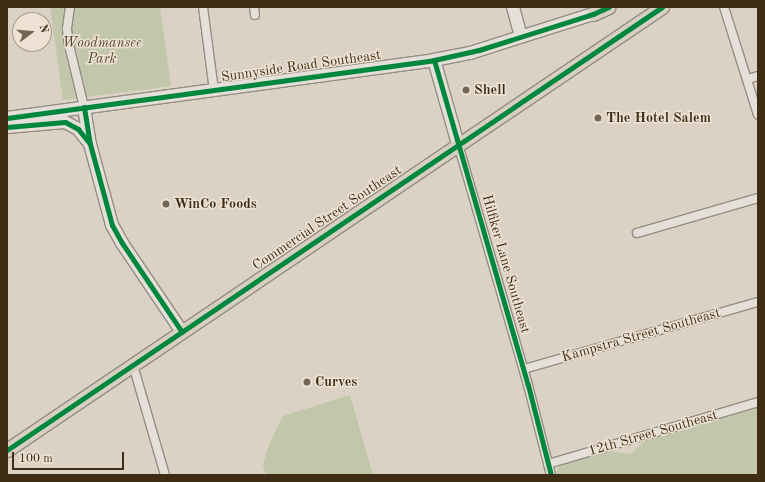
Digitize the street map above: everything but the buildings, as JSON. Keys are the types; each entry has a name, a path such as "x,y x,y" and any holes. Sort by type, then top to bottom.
{"main road":[{"path":"513,7 521,36"},
{"path":"593,14 608,7"},
{"name":"Commercial Street Southeast","path":"7,450 662,7"},
{"name":"Sunnyside Road Southeast","path":"7,118 434,60 474,52 593,14"},
{"name":"Hilfiker Lane Southeast","path":"434,60 458,144"},
{"path":"84,107 90,144 115,232 182,332"},
{"path":"7,127 65,122 78,129 90,144"}],"street":[{"path":"70,7 67,29 69,45 84,107"},
{"path":"203,7 214,90"},
{"path":"724,7 748,79 758,115"},
{"path":"748,79 758,76"},
{"name":"Hilfiker Lane Southeast","path":"458,144 524,369 551,475"},
{"path":"637,233 758,198"},
{"name":"Kampstra Street Southeast","path":"524,369 758,302"},
{"path":"133,365 165,475"},
{"name":"12th Street Southeast","path":"548,464 758,402"}],"green space":[{"name":"Woodmansee Park","path":"50,7 160,7 171,86 63,100 52,12 51,12"},
{"path":"350,395 373,475 266,475 263,465 268,447 283,416"},
{"path":"758,397 758,475 555,475 559,466 610,451 631,454 659,426"}],"cycle path":[{"path":"7,118 434,60 479,50 593,14 609,7"},
{"path":"7,450 662,7"},
{"path":"434,60 528,385 551,475"},
{"path":"84,107 90,144 112,225 122,243 182,332"},
{"path":"7,127 65,122 78,129 90,144"}],"place":[{"name":"Shell","path":"466,90"},
{"name":"The Hotel Salem","path":"598,118"},
{"name":"WinCo Foods","path":"166,204"},
{"name":"Curves","path":"307,382"}]}
